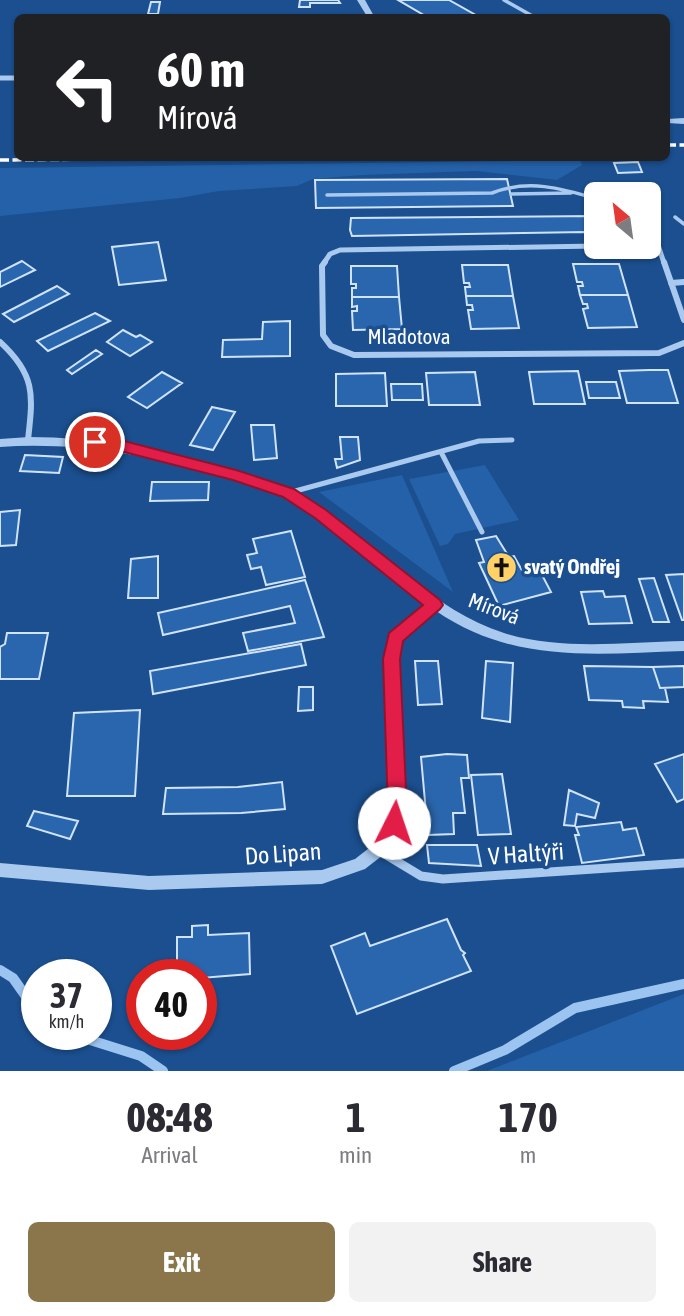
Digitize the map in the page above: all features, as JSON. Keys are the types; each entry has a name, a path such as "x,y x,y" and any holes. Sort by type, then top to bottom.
{"street":[{"name":"Mladotova","path":"584,246 340,250 330,254 322,267 323,335 331,346 354,355 659,353 684,343"},
{"path":"662,257 684,320"},
{"path":"671,283 684,282"},
{"path":"0,342 15,354 29,374 33,393 27,440"},
{"name":"Mírová","path":"0,443 67,440 124,446 236,475 288,493 320,514 434,605 464,624 502,638 531,645 684,646"},
{"name":"Do Lipan","path":"0,870 149,883 322,877 360,864 378,849 390,834 397,811 391,659 395,638 434,605"},
{"name":"V Haltýři","path":"378,849 421,876 443,879 684,863"}],"lane":[{"path":"504,0 529,14"},
{"path":"327,195 492,193 509,184 550,184 584,195"},
{"path":"511,194 578,193"},
{"path":"675,217 684,223"},
{"path":"288,493 479,441 512,440"},
{"path":"441,452 482,532"}],"shaded area":[{"path":"508,161 580,161 582,165 557,180 476,171 362,175 313,179 297,186 219,191 180,198 0,216 0,168"},
{"path":"485,465 519,520 455,534 448,544 440,546 409,479"},
{"path":"402,475 453,592 319,492"},
{"path":"684,994 684,1071 487,1071"}],"building":[{"path":"300,0 338,0 340,3 310,3 310,7 299,7"},
{"path":"398,0 449,0 474,14 422,14"},
{"path":"151,2 160,2 158,14 148,14"},
{"path":"638,162 642,172 618,173 614,163"},
{"path":"507,179 513,206 316,208 315,180"},
{"path":"584,216 584,232 352,236 351,218"},
{"path":"158,242 166,280 119,285 112,247"},
{"path":"22,261 35,270 0,287 0,272"},
{"path":"573,264 619,264 628,295 580,295 578,286 583,286 582,282 577,282"},
{"path":"462,265 508,265 513,296 466,296 465,287 470,287 469,283 464,283"},
{"path":"351,266 397,266 399,297 352,297 352,288 356,288 356,284 351,284"},
{"path":"57,286 69,294 14,322 3,314"},
{"path":"580,295 628,295 637,327 588,328 583,309 588,308 587,304 583,304"},
{"path":"466,296 513,296 519,328 471,329 468,310 473,310 472,305 467,305"},
{"path":"352,297 399,297 402,329 353,330 352,311 357,311 357,306 352,307"},
{"path":"95,313 110,321 48,351 37,341"},
{"path":"290,321 290,356 222,357 223,340 262,339 263,322"},
{"path":"123,330 152,342 130,356 107,342"},
{"path":"96,350 102,354 72,374 67,370"},
{"path":"668,370 678,403 627,403 619,371"},
{"path":"578,371 585,404 534,404 529,372"},
{"path":"162,372 182,383 147,408 128,397"},
{"path":"475,372 480,405 429,405 426,373"},
{"path":"385,373 387,406 336,406 336,374"},
{"path":"586,382 616,382 620,398 589,398"},
{"path":"391,384 422,384 423,400 392,400"},
{"path":"212,407 235,412 213,450 190,445"},
{"path":"251,425 274,425 277,458 254,460"},
{"path":"340,437 358,437 360,460 337,468 335,459 342,459"},
{"path":"25,455 63,457 59,473 20,471"},
{"path":"152,482 209,482 208,500 150,501"},
{"path":"20,510 16,545 0,546 0,512"},
{"path":"291,531 305,577 266,585 261,567 251,569 247,555 257,553 253,539"},
{"name":"svatý Ondřej","path":"496,536 509,557 514,556 524,574 540,571 551,592 499,606 479,563 484,562 476,540"},
{"path":"158,556 158,598 128,598 131,559"},
{"path":"684,574 684,620 682,620 666,575"},
{"path":"654,578 669,622 653,622 639,579"},
{"path":"305,580 324,637 248,651 243,633 295,623 290,606 163,635 158,613"},
{"path":"603,591 605,597 625,596 632,623 589,624 581,592"},
{"path":"7,633 48,633 39,679 0,679 0,647 5,644"},
{"path":"301,644 306,665 153,694 150,671"},
{"path":"415,661 438,661 442,704 418,705"},
{"path":"486,661 513,663 510,722 482,718"},
{"path":"584,666 653,667 660,688 665,688 668,702 643,701 644,708 623,707 622,701 589,700"},
{"path":"684,666 684,687 660,688 653,667"},
{"path":"299,687 313,687 313,710 298,711"},
{"path":"140,710 135,796 67,796 74,713"},
{"path":"684,754 684,799 677,802 655,764"},
{"path":"467,755 469,778 461,778 465,813 453,813 454,834 428,835 421,757"},
{"path":"502,774 511,834 478,835 471,775"},
{"path":"282,782 285,809 241,813 163,814 166,788 238,787"},
{"path":"569,790 599,803 595,818 577,814 575,826 564,825"},
{"path":"34,811 78,821 70,839 27,826"},
{"path":"621,822 623,830 636,828 644,855 582,863 575,835 579,835 576,827"},
{"path":"427,845 477,845 481,866 429,863"},
{"path":"447,919 471,971 357,1014 331,946 365,933 370,946"},
{"path":"208,925 208,935 249,933 250,974 217,977 217,959 177,959 177,937 192,937 192,926"}],"waterway":[{"path":"0,970 13,978 21,989"},
{"path":"454,1071 505,1050 575,1008 684,984"},
{"path":"112,1047 141,1056 163,1071"}],"railway":[{"path":"670,145 684,145"},
{"path":"0,160 14,160"}],"place":[{"name":"svatý Ondřej","path":"501,567"}],"route":[{"path":"95,442 124,446 236,475 288,493 320,514 434,605 395,638 391,659 397,811 394,823"}]}
